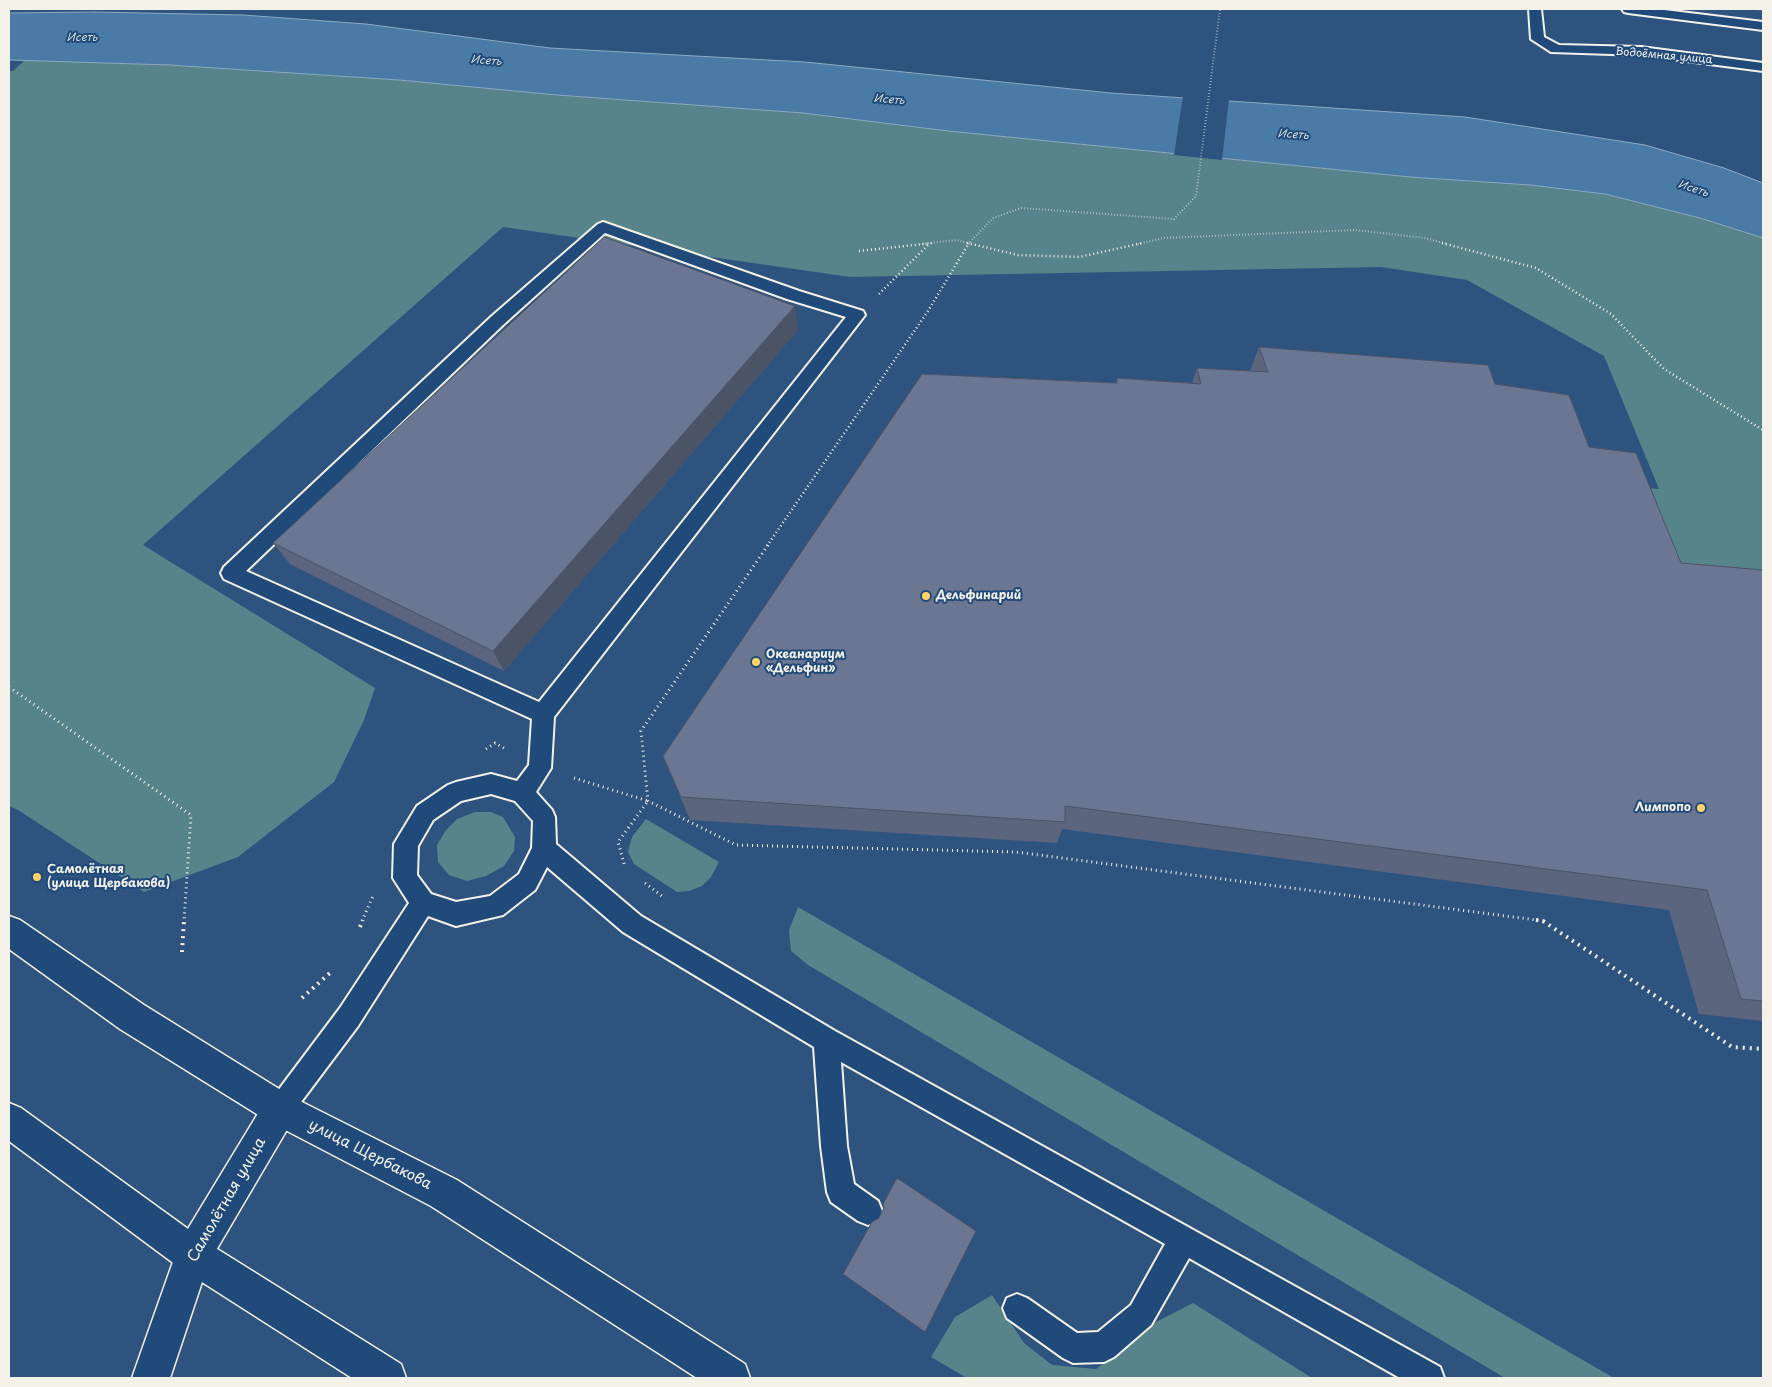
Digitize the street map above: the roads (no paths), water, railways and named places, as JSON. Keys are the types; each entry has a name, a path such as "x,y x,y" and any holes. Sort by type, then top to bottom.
{"main road":[{"name":"улица Щербакова","path":"9,931 132,1017 280,1109 444,1193 731,1378"},
{"name":"Самолётная улица","path":"151,1378 194,1255 280,1109"},
{"path":"9,1120 194,1255 388,1378"}],"lane":[{"name":"Водоёмная улица","path":"1535,9 1538,39 1556,50 1641,51 1763,66"},
{"path":"1628,9 1763,26"},
{"path":"522,793 540,768 544,714 857,315 793,295 603,227 498,320 231,573 544,714"},
{"path":"491,784 522,793 544,817 544,849 527,882 495,907 456,914 423,903 405,878 406,844 424,813 456,792 491,784"},
{"path":"544,849 632,924 826,1040 1429,1378"},
{"path":"280,1109 349,1017 423,903"},
{"path":"826,1040 834,1146 841,1192 868,1211"},
{"path":"1017,1308 1073,1348 1104,1347 1141,1315 1184,1239"}],"water":[{"name":"Исеть","path":"94,12 243,15 366,24 550,48 805,62 1111,93 1465,117 1645,145 1724,168 1763,183 1763,238 1700,218 1605,194 1530,185 1410,177 948,131 803,113 557,95 399,80 169,65 9,60 9,13"}],"place":[{"name":"Дельфинарий","path":"926,596"},
{"name":"Океанариум «Дельфин»","path":"756,662"},
{"name":"Лимпопо","path":"1701,808"},
{"name":"Самолётная (улица Щербакова)","path":"37,877"}]}
